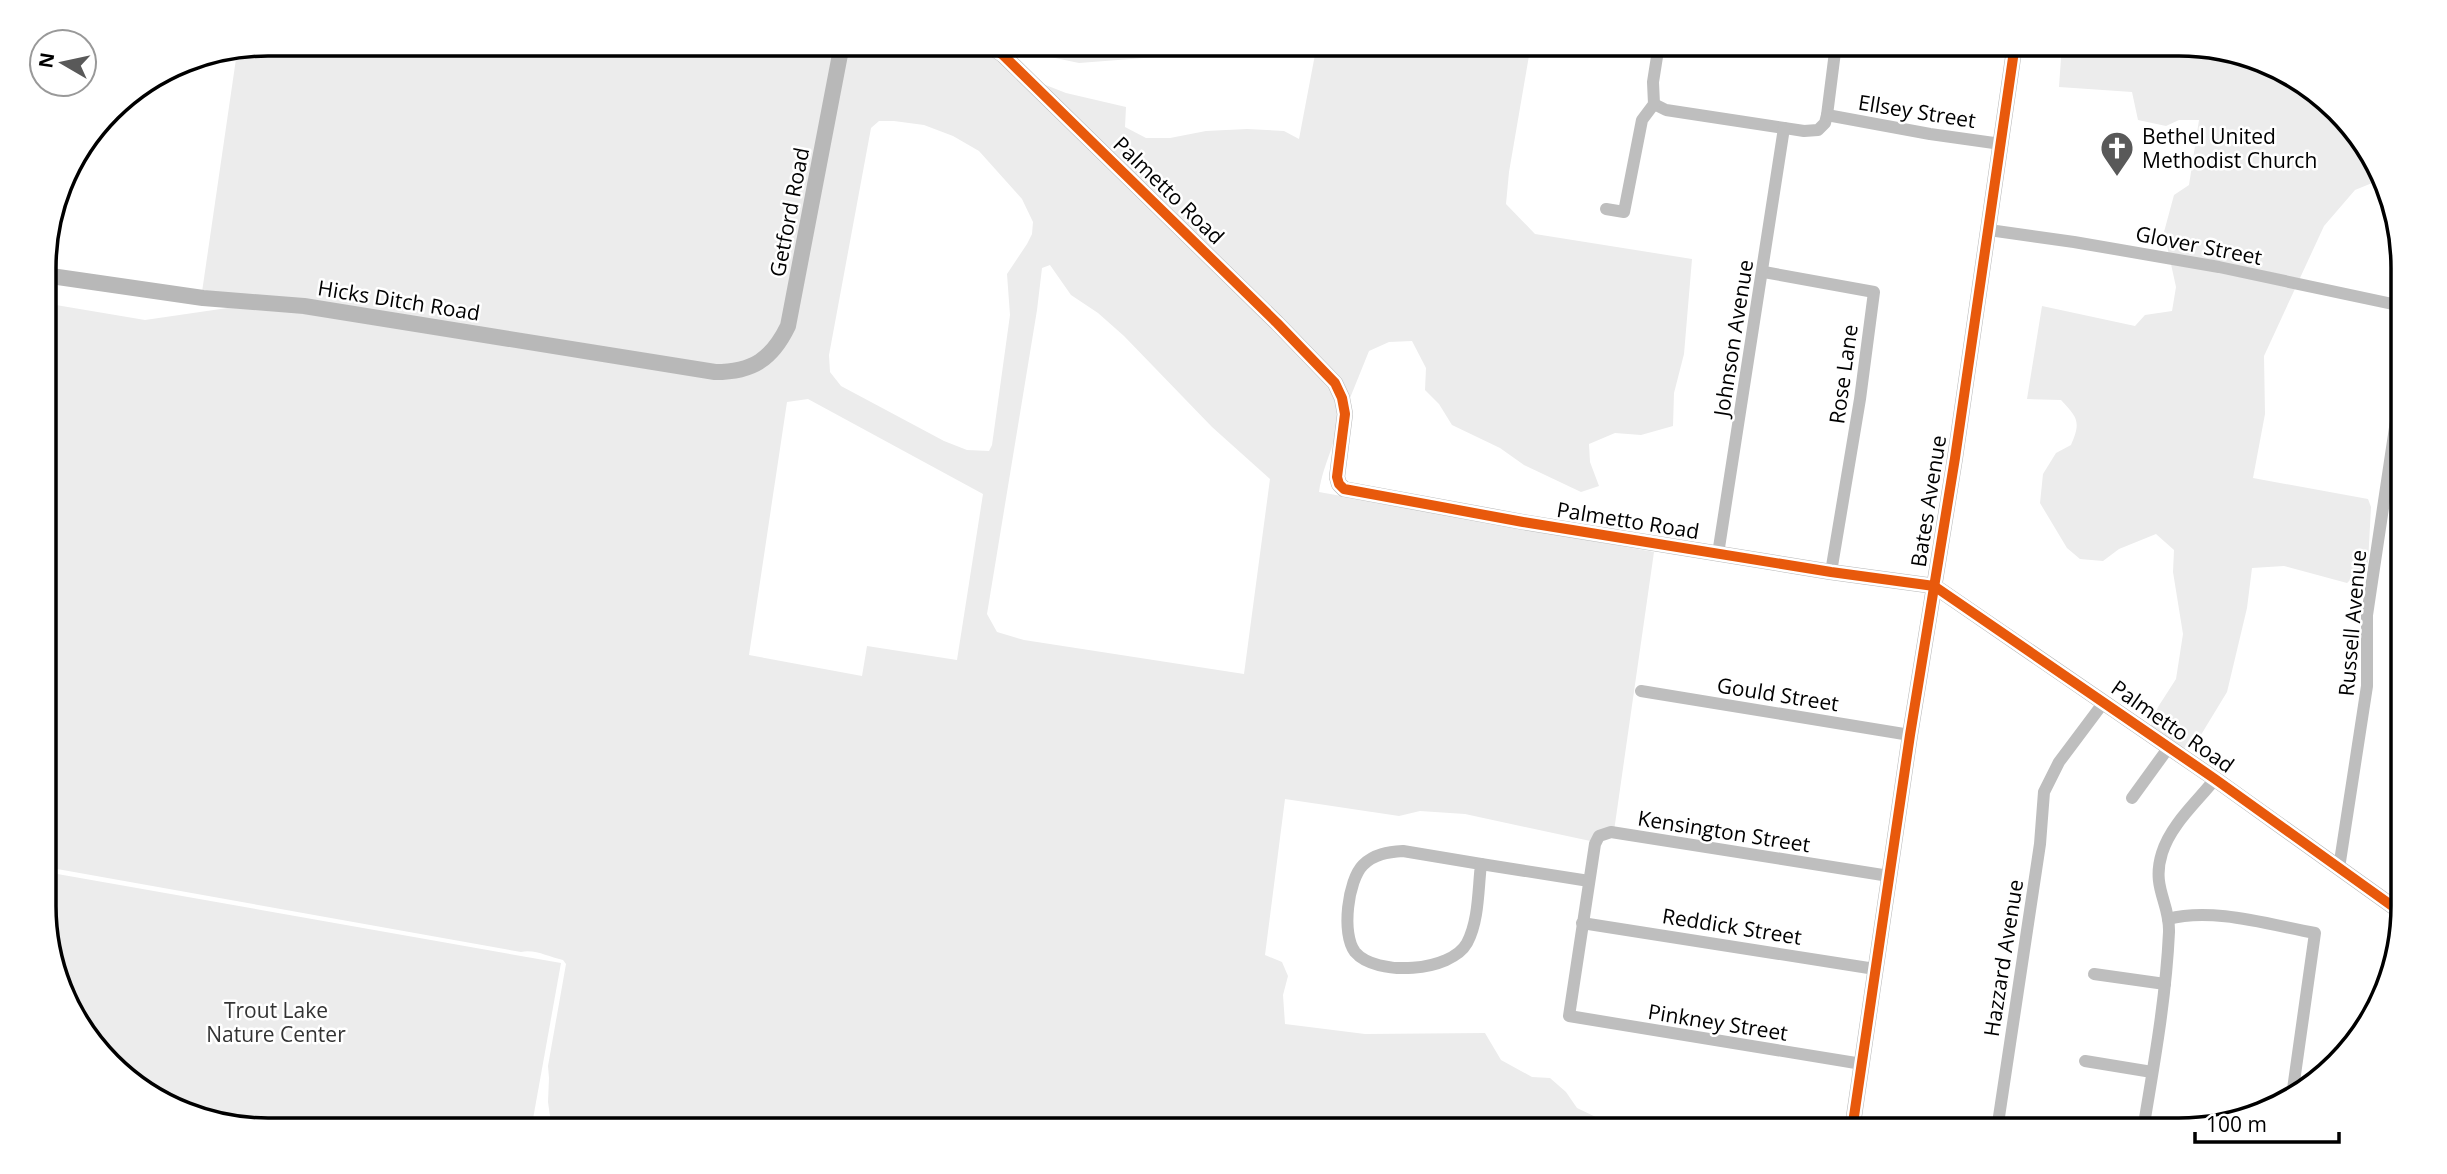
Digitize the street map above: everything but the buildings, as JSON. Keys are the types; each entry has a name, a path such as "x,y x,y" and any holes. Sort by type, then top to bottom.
{"street":[{"name":"Getford Road","path":"746,369 765,359 779,345 789,326 840,56"},
{"name":"Palmetto Road","path":"1004,56 1248,294 1335,383 1345,414 1336,477 1344,489 1510,520 1934,586 2216,779 2391,905"},
{"path":"1606,209 1624,212 1642,120 1654,104 1653,82 1657,56"},
{"path":"1654,104 1666,110 1804,131 1818,130 1825,123 1827,115 1834,56"},
{"name":"Bates Avenue","path":"1854,1118 2013,56"},
{"name":"Ellsey Street","path":"1827,115 2001,144"},
{"name":"Johnson Avenue","path":"1718,554 1764,272 1784,128"},
{"name":"Glover Street","path":"1989,230 2206,264 2391,304"},
{"name":"Rose Lane","path":"1764,272 1874,292 1860,399 1831,572"},
{"name":"Hicks Ditch Road","path":"56,277 191,296 304,306 715,372 746,369"},
{"name":"Russell Avenue","path":"2339,868 2367,686 2367,615 2391,455"},
{"name":"Gould Street","path":"1640,691 1910,735"},
{"name":"Hazzard Avenue","path":"1999,1118 2040,844 2044,792 2059,762 2104,702"},
{"path":"2132,798 2169,747"},
{"path":"2145,1118 2165,984 2168,919 2158,883 2162,853 2173,830 2216,779"},
{"name":"Kensington Street","path":"1569,1016 1595,844 1600,836 1611,832 1889,876"},
{"path":"1480,864 1469,939 1455,956 1426,966 1388,968 1370,963 1354,950 1348,933 1350,901 1356,875 1369,859 1390,852 1403,851 1589,881"},
{"path":"2168,919 2190,914 2215,916 2315,933 2294,1084"},
{"name":"Reddick Street","path":"1582,923 1875,969"},
{"path":"2094,974 2165,984"},
{"name":"Pinkney Street","path":"1569,1016 1862,1064"},
{"path":"2085,1061 2152,1072"}],"green space":[{"path":"268,56 835,56 783,325 761,356 730,367 202,292 236,59"},
{"path":"845,56 994,56 1330,386 1336,401 1337,428 1319,492 1654,552 1614,831 1595,842 1465,814 1420,811 1399,816 1285,799 1265,955 1282,962 1288,976 1283,995 1285,1024 1365,1034 1485,1033 1501,1060 1532,1077 1550,1078 1566,1092 1577,1108 1598,1118 550,1118 548,1066 566,964 563,960 537,952 521,952 56,869 56,305 145,320 248,305 715,376 783,348","holes":["879,121 924,125 953,136 979,151 1022,199 1033,222 1032,234 1007,274 1010,315 989,451 967,450 944,441 841,386 830,372 829,355 871,128","1050,265 1071,295 1098,313 1124,336 1212,427 1270,479 1244,674 1024,640 997,632 987,614 1042,268","808,399 983,494 957,660 867,646 862,676 749,655 787,402"]},
{"path":"1046,56 1158,56 1157,57 1079,63"},
{"path":"1315,56 1529,56 1506,204 1535,234 1692,259 1684,354 1674,393 1673,426 1641,435 1615,433 1589,444 1590,462 1599,486 1581,492 1524,465 1500,448 1452,425 1439,404 1425,390 1426,368 1412,341 1389,342 1369,351 1348,403 1038,82 1066,93 1126,107 1125,127 1146,138 1170,138 1206,131 1247,129 1284,131 1299,139"},
{"path":"2061,56 2179,56 2234,63 2285,84 2329,118 2363,162 2373,183 2355,190 2324,226 2264,356 2265,414 2253,478 2368,499 2371,507 2368,563 2347,583 2284,566 2252,568 2247,608 2227,692 2196,743 2184,748 2150,728 2158,707 2176,679 2183,634 2173,572 2174,550 2156,534 2119,549 2103,561 2080,559 2067,548 2040,503 2043,474 2056,453 2071,445 2076,421 2061,400 2027,399 2042,306 2135,326 2145,315 2172,311 2176,287 2164,232 2174,195 2189,185 2199,120 2179,120 2166,126 2138,120 2132,92 2059,87"},
{"name":"Trout Lake Nature Center","path":"56,874 561,963 533,1118 268,1118 227,1114 200,1107 162,1090 118,1056 100,1035 84,1012 63,961 58,933"}],"cycle path":[{"path":"1004,56 1335,383 1345,414 1337,477 1344,489 1523,522 1934,586 2215,779 2391,905"},
{"path":"1854,1118 2013,56"}],"place":[{"name":"Bethel United Methodist Church","path":"2117,178"}]}
